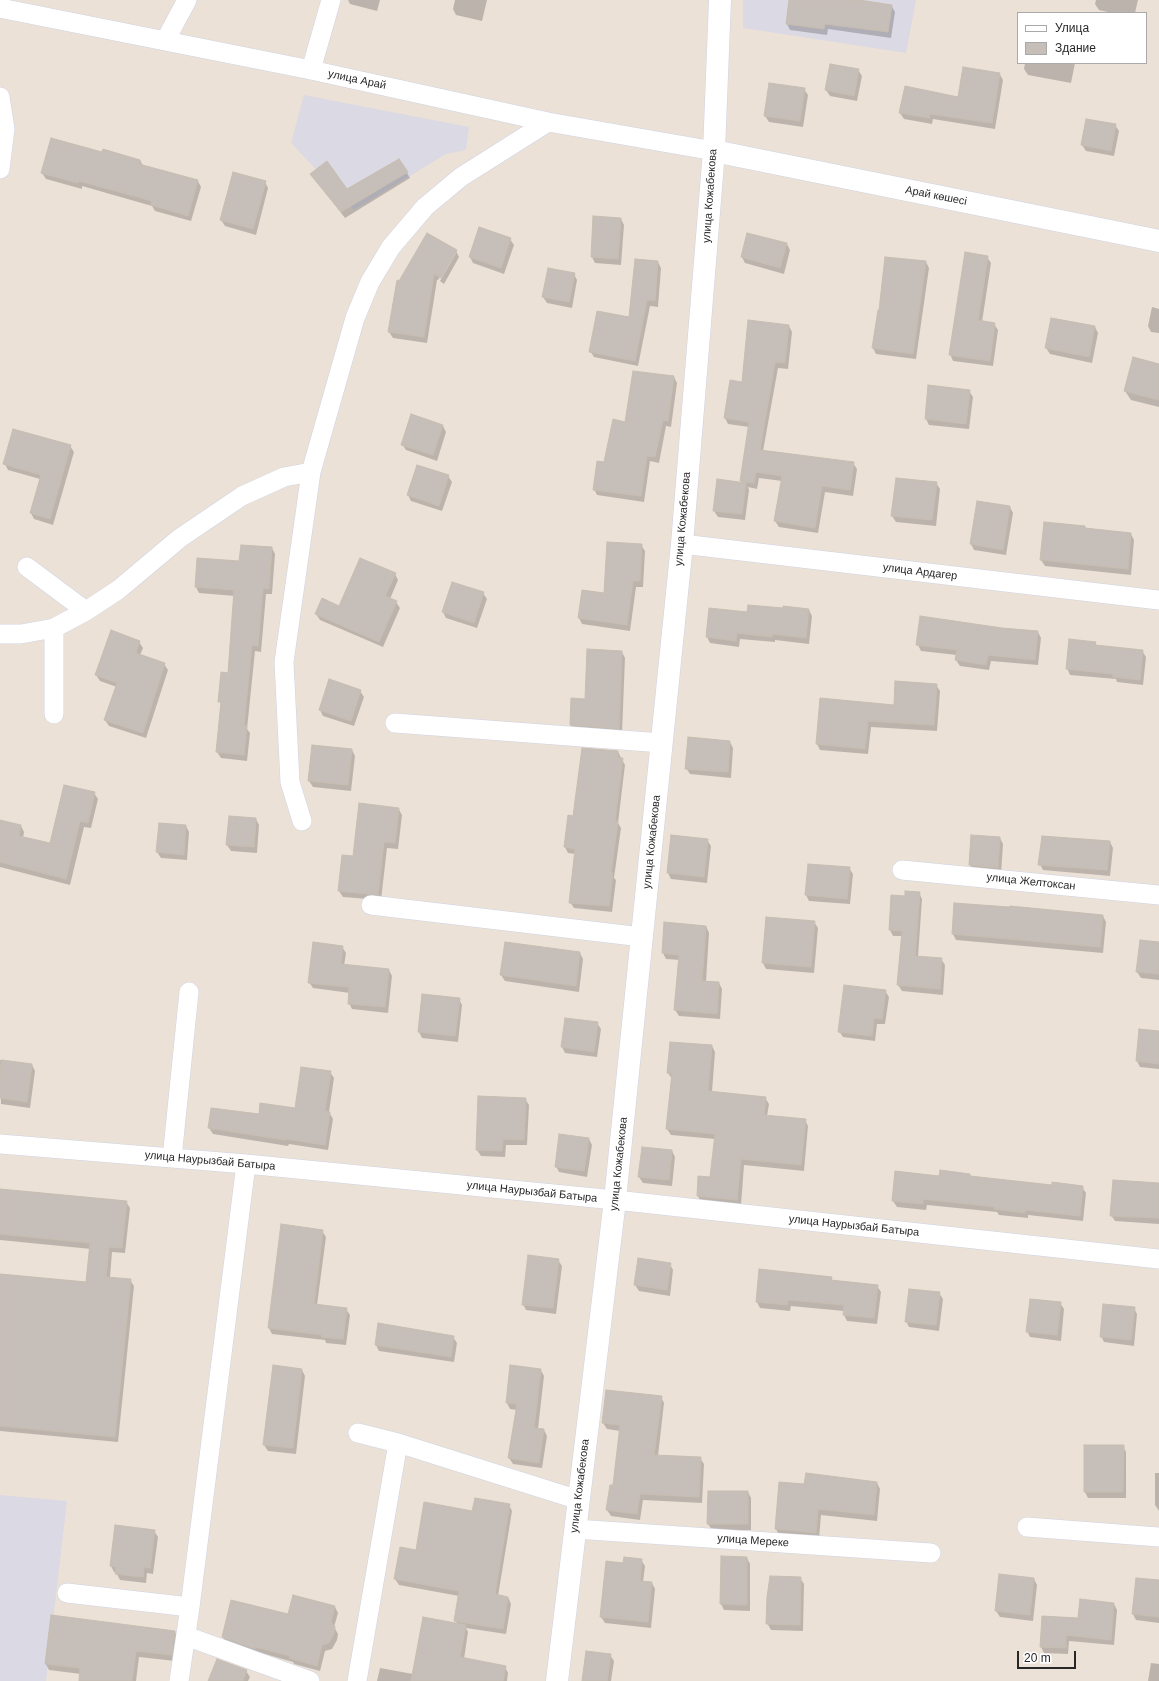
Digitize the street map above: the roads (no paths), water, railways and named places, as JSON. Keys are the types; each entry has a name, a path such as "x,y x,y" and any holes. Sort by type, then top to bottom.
{"main road":[{"name":"улица Кожабекова","path":"557,1681 615,1200 682,544 714,151 720,0"},
{"name":"Арай көшесі","path":"714,151 1159,241"}],"street":[{"path":"165,41 187,0"},
{"path":"311,70 331,0"},
{"name":"улица Арай","path":"0,8 311,70 548,122 714,151"},
{"path":"0,97 5,129 0,169"},
{"path":"302,821 290,782 284,662 311,472 355,318 370,282 391,247 425,207 462,177 548,122"},
{"path":"0,634 21,634 54,628 86,611 118,590 180,538 242,496 284,477 311,472"},
{"name":"улица Ардагер","path":"682,544 1159,600"},
{"path":"26,567 86,611"},
{"path":"54,628 54,714"},
{"path":"395,723 662,743"},
{"name":"улица Желтоксан","path":"902,870 1159,895"},
{"path":"371,905 642,938"},
{"path":"172,1158 189,992"},
{"name":"улица Наурызбай Батыра","path":"0,1144 246,1164 615,1200 1159,1260"},
{"path":"179,1681 190,1607 246,1164"},
{"path":"358,1433 398,1443 579,1500"},
{"path":"357,1681 398,1443"},
{"path":"1027,1527 1159,1537"},
{"name":"улица Мереке","path":"575,1529 931,1553"},
{"path":"67,1593 190,1607"},
{"path":"186,1636 310,1681"}]}
